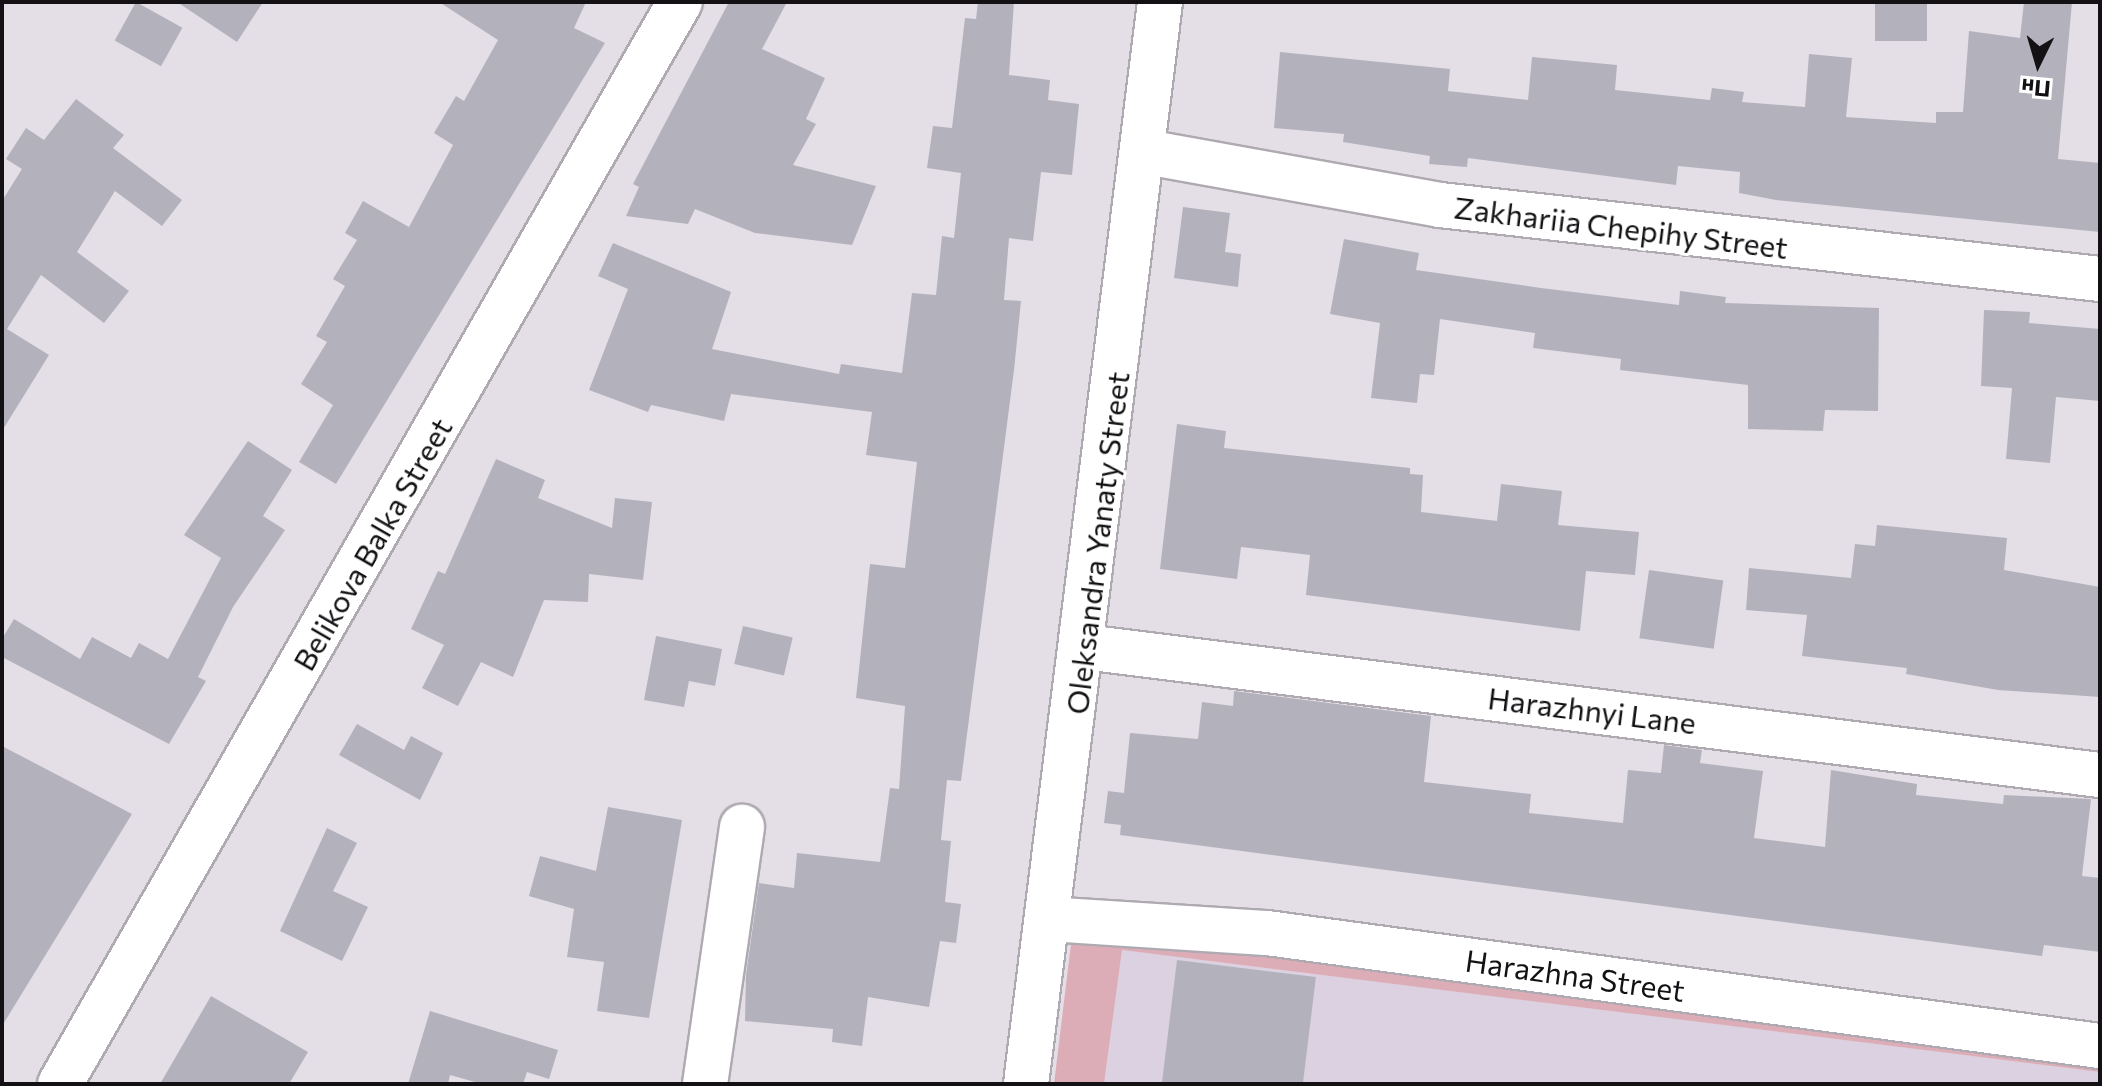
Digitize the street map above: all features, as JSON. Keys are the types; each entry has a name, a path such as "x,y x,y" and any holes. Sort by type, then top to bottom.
{"street":[{"name":"Belikova Balka Street","path":"60,1084 680,2"},
{"name":"Oleksandra Yanaty Street","path":"1026,1084 1085,647 1146,152 1160,2"},
{"name":"Zakhariia Chepihy Street","path":"1146,152 1440,205 2100,279"},
{"name":"Harazhnyi Lane","path":"1085,647 2100,775"},
{"path":"705,1084 742,827"},
{"name":"Harazhna Street","path":"1048,919 1267,933 2100,1046"}],"shaded area":[{"path":"1094,932 2100,1057 2100,1072 1122,950 1104,1084 1054,1084 1071,944"},
{"path":"1122,950 2100,1072 2100,1084 1104,1084"}],"building":[{"path":"136,2 182,28 161,66 115,40"},
{"path":"177,2 263,2 237,42"},
{"path":"439,2 586,2 574,28 605,43 336,484 299,462 333,405 301,384 327,342 316,336 345,286 333,279 357,240 345,233 363,201 409,227 453,145 434,133 456,96 464,101 498,40"},
{"path":"729,2 787,2 762,49 825,78 806,119 816,124 793,165 876,186 852,245 755,233 695,209 688,224 626,216 639,187 633,184"},
{"path":"978,2 1014,2 1009,75 1050,80 1048,100 1079,104 1072,175 1041,172 1033,241 1009,238 1004,300 1021,301 1014,370 961,781 947,780 941,840 951,841 945,902 961,904 956,943 940,941 929,1007 868,997 862,1046 832,1042 833,1029 745,1021 746,975 759,883 794,888 797,853 880,862 890,788 899,789 905,706 856,698 870,564 905,568 917,462 866,455 872,412 731,394 724,421 651,405 648,412 589,390 628,289 598,276 613,243 731,292 712,349 839,374 841,364 902,373 912,293 936,295 942,236 954,238 961,173 927,168 933,126 952,128 965,18 976,19"},
{"path":"1875,2 1927,2 1927,41 1875,41"},
{"path":"2024,2 2072,2 2058,159 2100,163 2100,232 1776,200 1739,193 1740,172 1678,166 1676,185 1468,158 1467,167 1429,164 1430,156 1343,142 1344,134 1274,128 1280,52 1450,69 1448,91 1528,100 1532,57 1617,65 1615,90 1710,100 1712,88 1744,92 1742,102 1805,107 1809,54 1852,58 1846,117 1936,123 1936,112 1963,112 1969,31 2020,38"},
{"path":"76,99 124,135 113,148 182,200 162,226 115,191 77,252 129,291 104,323 41,275 7,329 49,355 2,431 2,201 22,169 6,159 26,128 44,140"},
{"path":"1183,207 1230,213 1225,252 1241,254 1238,287 1174,278"},
{"path":"1344,239 1419,253 1416,270 1541,288 1679,305 1680,291 1726,297 1725,303 1879,308 1878,411 1825,410 1823,431 1748,429 1748,385 1620,370 1621,359 1533,348 1535,333 1440,319 1434,375 1420,374 1417,403 1371,398 1380,323 1330,314"},
{"path":"1984,310 2030,312 2029,323 2100,329 2100,401 2056,397 2050,463 2006,459 2012,388 1981,386"},
{"path":"1177,424 1226,431 1224,448 1410,468 1410,474 1423,475 1421,512 1497,521 1501,484 1562,491 1558,525 1639,532 1635,575 1586,571 1580,631 1306,595 1310,555 1241,547 1237,579 1160,569"},
{"path":"248,441 292,470 263,516 285,530 233,607 198,677 206,681 169,744 2,657 2,639 14,619 80,659 92,637 131,658 139,643 168,659 221,558 184,535"},
{"path":"496,459 545,480 538,498 612,528 615,498 652,502 643,580 589,574 588,602 544,600 513,677 481,662 458,706 422,688 444,645 411,629 438,571 445,574"},
{"path":"1877,525 2007,538 2004,570 2100,587 2100,697 1998,690 1906,674 1907,668 1802,656 1807,615 1746,610 1749,568 1851,578 1855,544 1875,546"},
{"path":"1649,570 1723,580 1714,649 1639,638"},
{"path":"743,626 793,637 784,675 734,664"},
{"path":"656,636 722,649 715,686 689,681 684,707 644,700"},
{"path":"1234,691 1431,716 1424,782 1531,794 1529,813 1623,823 1628,770 1661,773 1664,745 1702,750 1700,763 1763,771 1754,838 1825,847 1831,770 1917,784 1916,795 2003,804 2004,795 2091,799 2082,876 2100,878 2100,952 2044,945 2042,956 1120,835 1121,825 1104,823 1108,791 1124,793 1130,733 1198,739 1202,702 1233,706"},
{"path":"357,724 404,750 411,736 443,753 420,800 339,755"},
{"path":"2,746 132,814 2,1026"},
{"path":"608,807 682,820 649,1018 597,1011 604,962 567,957 574,909 529,896 540,856 596,871"},
{"path":"327,828 357,843 333,891 368,907 342,961 280,931"},
{"path":"1177,960 1316,977 1303,1084 1162,1084"},
{"path":"211,996 308,1052 289,1084 160,1084"},
{"path":"430,1011 558,1050 549,1079 527,1072 523,1084 482,1084 450,1075 448,1084 408,1084"}]}
